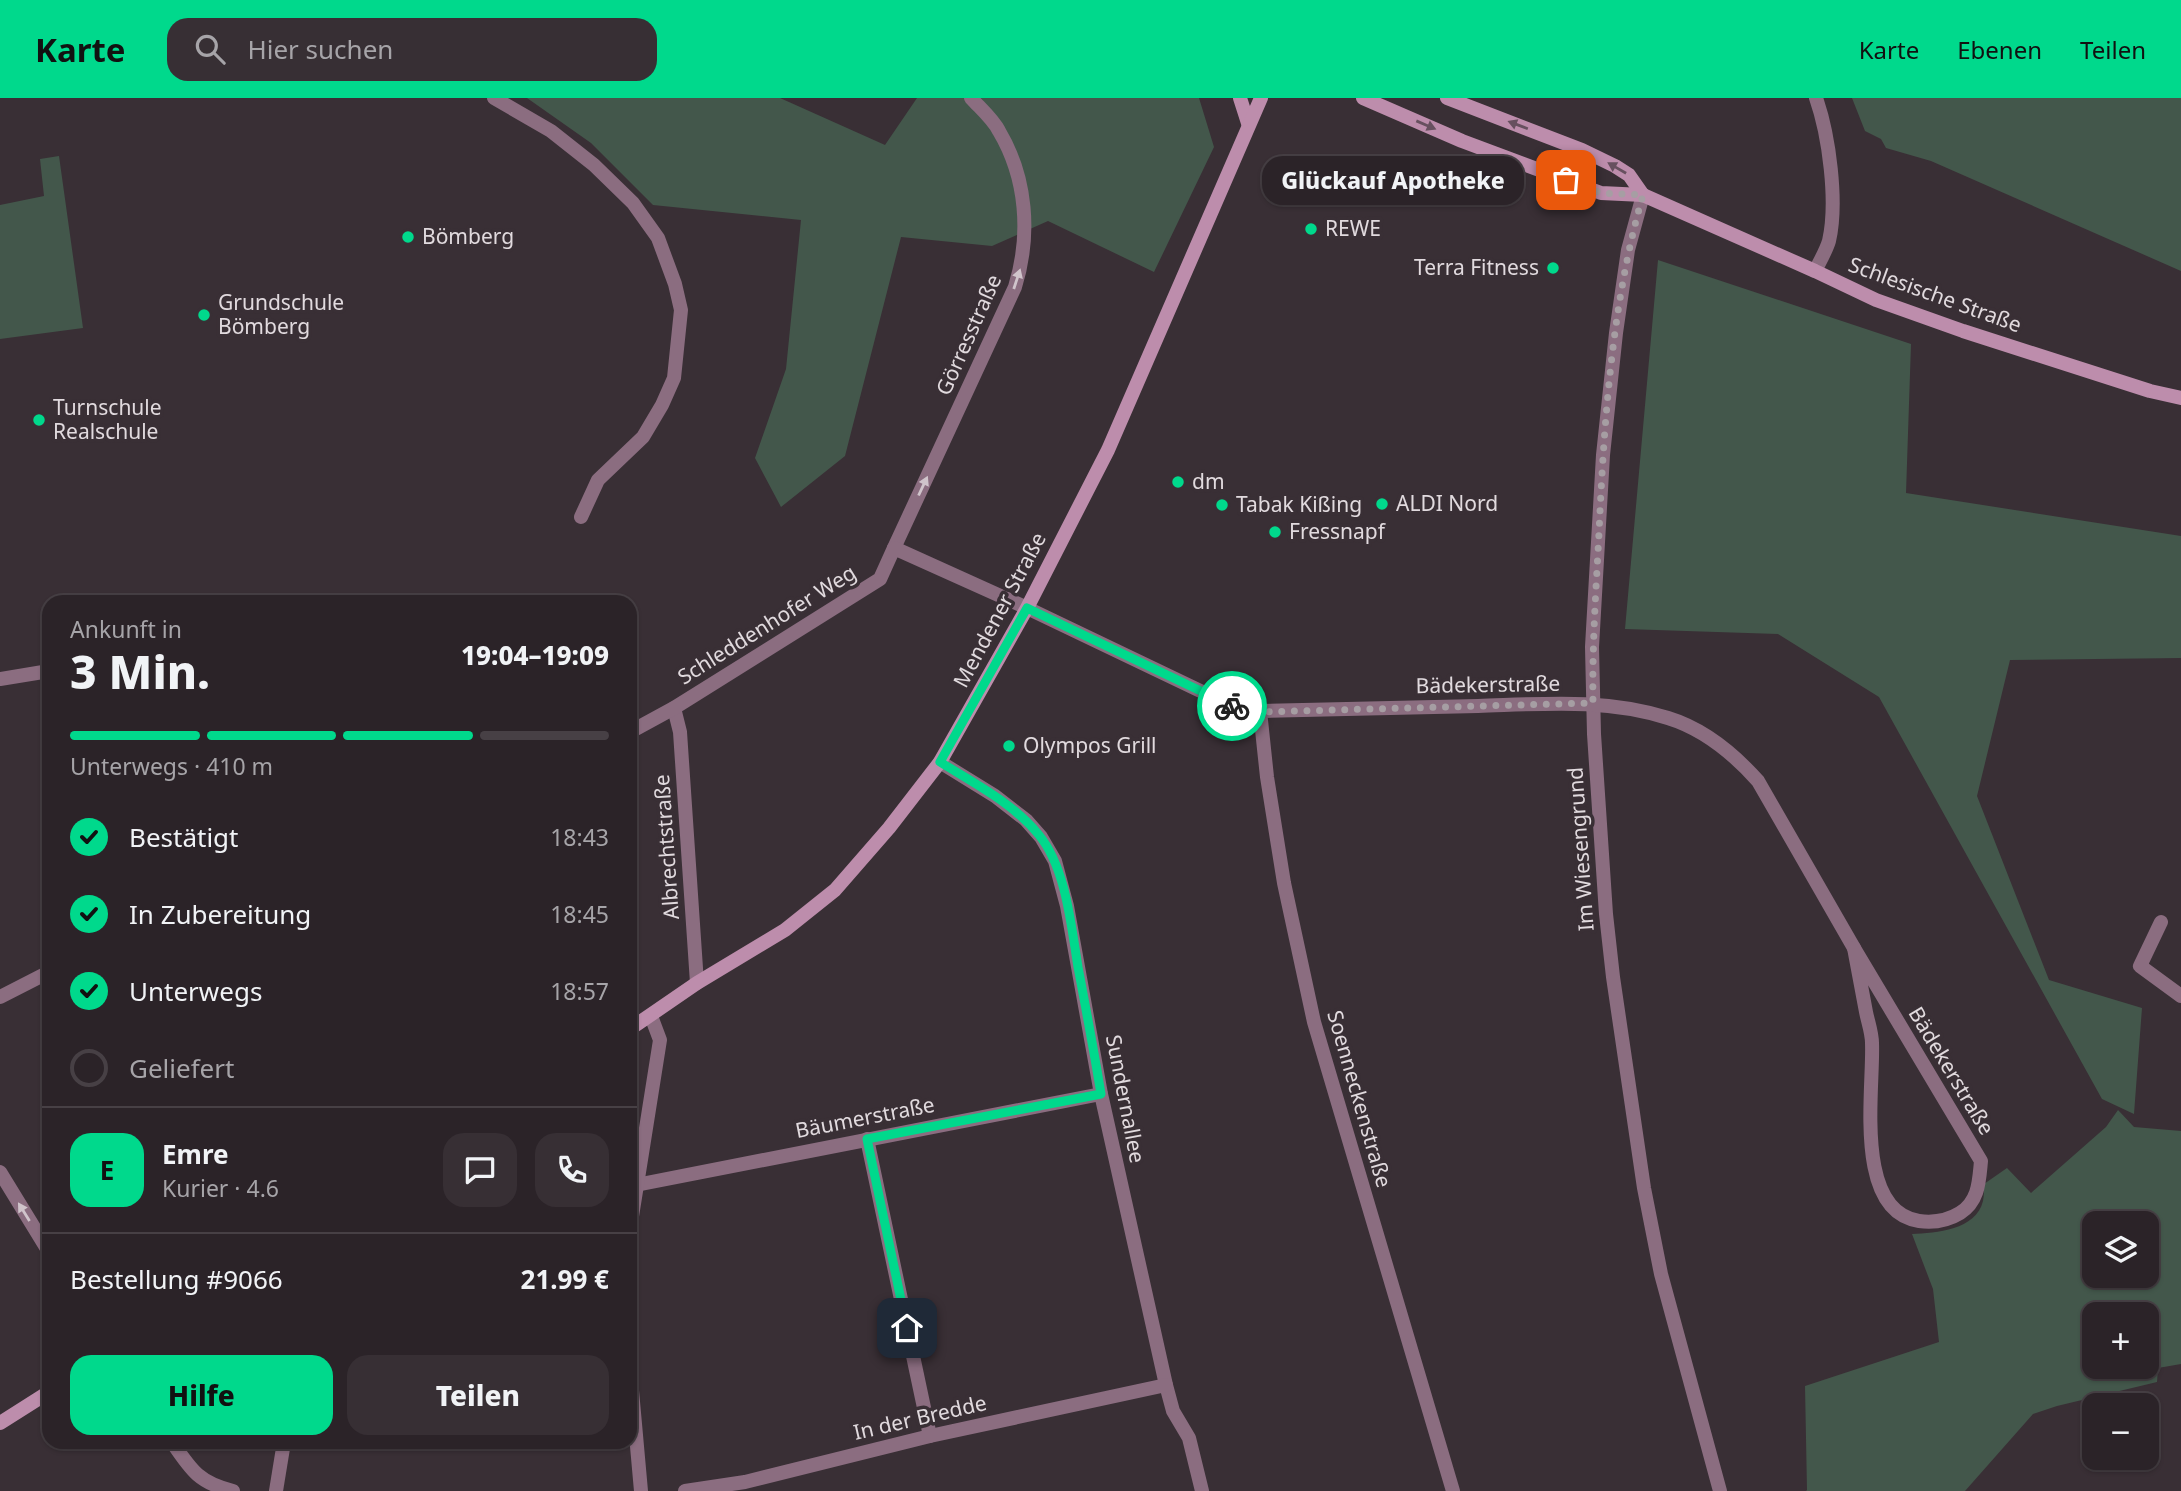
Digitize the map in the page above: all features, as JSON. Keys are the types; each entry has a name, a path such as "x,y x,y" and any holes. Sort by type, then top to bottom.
{"main road":[{"path":"1240,98 1248,123"},
{"name":"Mendener Straße","path":"637,1025 697,983 785,930 835,890 889,828 940,762 1027,608 1108,450 1261,98"},
{"name":"Schlesische Straße","path":"1363,98 1462,141 1601,193 1643,195 1877,300 1963,331 2150,391 2181,398"},
{"name":"Schlesische Straße","path":"1447,98 1582,150 1615,166 1629,175 1643,195"},
{"path":"0,1423 42,1396"}],"street":[{"path":"494,98 551,131 594,165 633,203 658,238 681,310 674,377 643,437 598,480 581,517"},
{"name":"Görresstraße","path":"894,548 1015,287 1023,262 1026,236 1018,175 999,129 971,98"},
{"path":"1815,271 1828,244 1832,222 1824,120 1816,98"},
{"name":"Im Wiesengrund","path":"1643,195 1628,250 1603,455 1592,647 1593,703 1606,914 1632,1116 1661,1274 1720,1491"},
{"path":"894,548 1027,608"},
{"name":"Schleddenhofer Weg","path":"637,728 674,708 880,579 894,548"},
{"name":"Bädekerstraße","path":"1027,608 1237,708 1260,712 1593,703 1667,718 1700,732 1738,760 1758,781 1981,1161 1974,1201 1950,1219 1931,1223 1900,1214 1888,1203 1873,1166 1869,1109 1872,1042 1854,948"},
{"path":"0,679 42,672"},
{"name":"Albrechtstraße","path":"674,708 680,732 697,983"},
{"name":"Soenneckenstraße","path":"1260,712 1267,777 1284,883 1314,1022 1452,1491"},
{"name":"Sundernallee","path":"940,762 995,796 1026,820 1041,836 1055,861 1067,906 1101,1094 1166,1385 1173,1411 1189,1438 1202,1491"},
{"path":"2161,922 2140,966 2181,996"},
{"path":"0,997 42,976"},
{"path":"637,1179 660,1040 651,1016"},
{"name":"Bäumerstraße","path":"637,1185 1101,1094"},
{"path":"867,1139 929,1436"},
{"path":"0,1172 42,1241"},
{"name":"In der Bredde","path":"685,1491 746,1482 929,1436 1166,1385"},
{"path":"637,1446 641,1491"},
{"path":"177,1449 197,1476 220,1488 233,1491"},
{"path":"276,1491 283,1449"}],"green space":[{"path":"527,98 780,98 885,145 917,98 1199,98 1214,147 1154,272 1048,221 992,246 901,237 845,456 781,507 755,458 786,369 801,220 653,205 591,143"},
{"path":"1852,98 2181,98 2181,271 1931,161 1886,148 1881,139 1865,131"},
{"path":"59,156 83,328 0,339 0,205 44,196 40,159"},
{"path":"1658,260 1911,344 1906,493 2181,536 2181,658 2010,660 1977,796 2049,980 2142,1008 2134,1114 2102,1099 1879,697 1778,634 1625,629"},
{"path":"2118,1110 2134,1127 2181,1131 2181,1364 2159,1368 2159,1302 2082,1302 2082,1379 2157,1379 2157,1382 2111,1393 2082,1393 2082,1400 2033,1414 1965,1491 1806,1491 1805,1386 1939,1342 1933,1289 1912,1234 1943,1231 1964,1224 1979,1211 1983,1201 1984,1184 2007,1168 2031,1193 2106,1127"}],"way so far":[{"path":"1232,706 1260,712 1593,703 1592,647 1603,455 1628,250 1643,195 1601,193 1566,180"}],"place":[{"name":"Glückauf Apotheke","path":"1566,180"},
{"name":"REWE","path":"1311,229"},
{"name":"Bömberg","path":"408,237"},
{"name":"Terra Fitness","path":"1553,268"},
{"name":"Grundschule Bömberg","path":"204,315"},
{"name":"Turnschule Realschule","path":"39,420"},
{"name":"dm","path":"1178,482"},
{"name":"ALDI Nord","path":"1382,504"},
{"name":"Tabak Kißing","path":"1222,505"},
{"name":"Fressnapf","path":"1275,532"},
{"name":"Olympos Grill","path":"1009,746"}],"route":[{"path":"907,1328 867,1139 1101,1094 1067,906 1055,861 1041,836 1026,820 995,796 940,762 1027,608 1232,706"}]}
